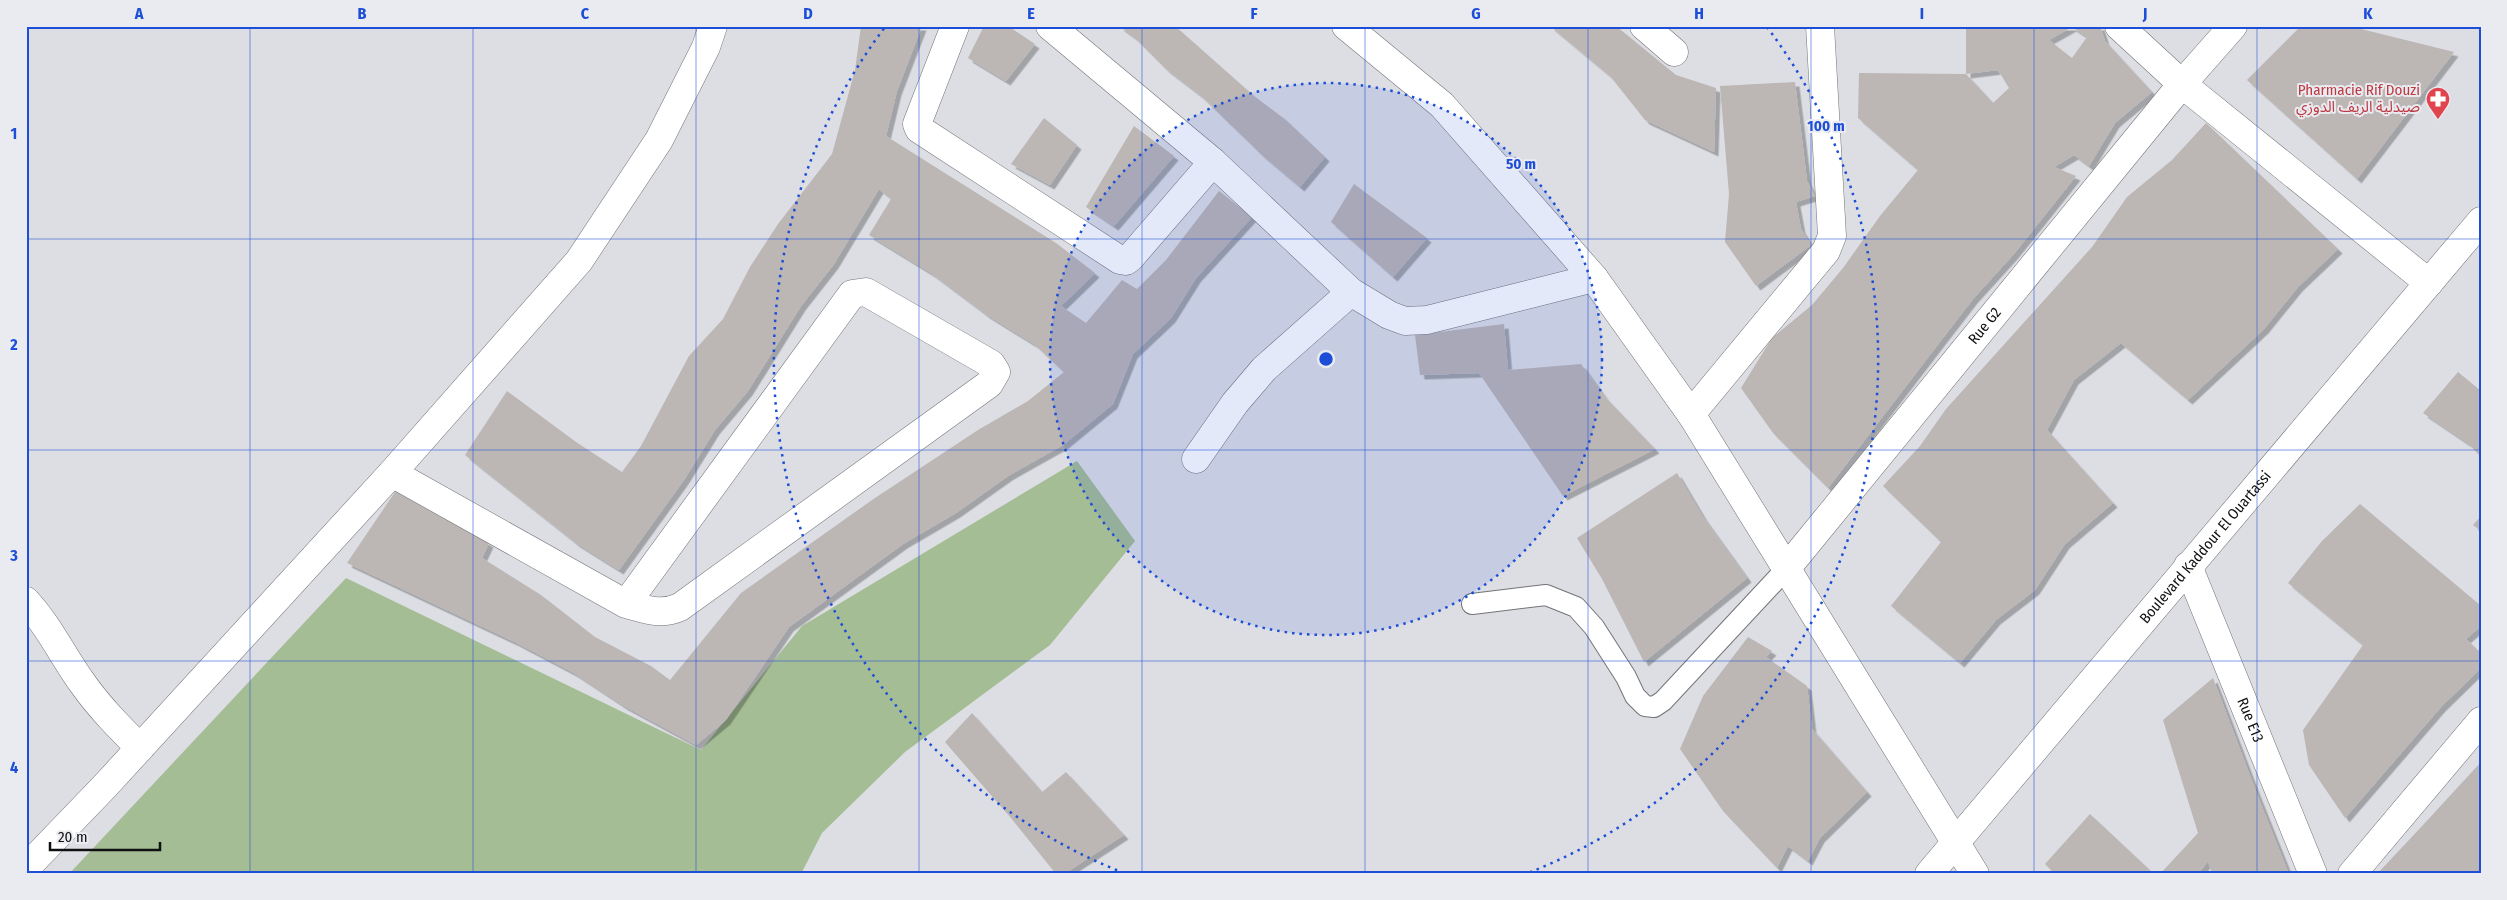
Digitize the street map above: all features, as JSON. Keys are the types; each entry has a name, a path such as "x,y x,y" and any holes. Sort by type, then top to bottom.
{"street":[{"path":"26,868 140,748 392,473 579,260 659,140 706,47 712,26"},
{"path":"954,26 917,124 919,129 1120,260 1126,261 1130,258 1212,162"},
{"path":"1050,26 1212,162 1351,292 1389,315 1405,321 1427,320 1594,278"},
{"path":"1346,26 1442,105 1594,278 1691,414 1975,874"},
{"path":"1644,26 1674,52"},
{"path":"1691,414 1826,250 1832,236 1833,224 1820,26"},
{"path":"2118,26 2182,84 2429,283"},
{"name":"Rue G2","path":"1786,569 2182,84 2234,26"},
{"name":"Boulevard Kaddour El Ouartassi","path":"1929,874 2481,221"},
{"path":"392,473 626,604 660,613 680,608 989,384 996,372 991,364 866,292 852,294 626,604"},
{"path":"1196,460 1235,403 1264,369 1351,292"},
{"name":"Rue E13","path":"2188,566 2313,874"},
{"path":"26,601 47,625 82,683 108,716 140,748"},
{"path":"2352,874 2481,721"}],"lane":[{"path":"1472,604 1546,594 1576,607 1594,627 1626,677 1635,696 1645,706 1654,707 1663,701 1786,569"}],"green space":[{"path":"1077,461 1135,541 1050,645 905,752 822,833 801,874 69,874 346,578 701,750 802,626"}],"building":[{"path":"861,26 922,26 897,91 886,136 1056,243 1095,273 1061,306 1086,323 1122,280 1137,289 1166,260 1219,191 1252,217 1196,278 1171,318 1133,354 1113,404 1063,445 1008,476 956,513 903,544 789,627 726,720 696,745 624,706 574,673 515,642 347,563 397,489 489,543 482,558 541,595 595,637 651,666 670,680 741,593 872,500 978,430 1028,401 1064,372 1034,344 987,315 931,273 869,235 891,199 879,189 834,264 801,306 748,391 715,430 684,480 619,570 576,543 465,455 507,391 576,442 622,472 641,446 689,356 723,319 750,267 778,224 832,154 855,70"},
{"path":"984,26 1008,26 1035,44 1006,81 968,58"},
{"path":"1119,26 1175,26 1254,96 1286,120 1325,157 1300,187 1262,155 1200,95 1166,69 1134,37"},
{"path":"1550,26 1616,26 1676,75 1716,88 1714,152 1645,120 1610,76"},
{"path":"1966,26 2100,26 2105,41 2152,92 2115,123 2089,166 2074,155 2054,167 2076,176 2013,255 1973,299 1828,488 1773,433 1741,388 1772,338 1812,305 1843,268 1880,216 1918,170 1858,118 1859,73 1966,74","holes":["2072,27 2087,37 2072,58 2049,40","1998,70 2009,88 1993,103 1966,74"]},
{"path":"2301,26 2349,26 2454,52 2357,179 2247,80"},
{"path":"1795,82 1807,181 1815,196 1796,202 1801,229 1811,245 1756,286 1725,242 1729,194 1720,86"},
{"path":"1044,118 1077,145 1050,185 1011,164"},
{"path":"2206,123 2338,249 2298,287 2264,329 2188,400 2121,343 2074,380 2047,430 2113,503 2065,544 2035,590 1996,620 1960,663 1891,606 1941,542 1883,486 1920,446 1946,409 2092,247 2127,197 2172,160"},
{"path":"1134,126 1174,156 1114,226 1086,207"},
{"path":"1354,184 1427,238 1393,277 1331,222"},
{"path":"1504,324 1508,370 1581,364 1605,397 1655,449 1563,496 1479,373 1420,375 1415,335"},
{"path":"2458,372 2481,391 2481,457 2469,444 2423,413"},
{"path":"1677,473 1703,517 1747,578 1644,662 1602,579 1577,538"},
{"path":"2360,504 2481,606 2481,626 2466,639 2481,653 2481,668 2441,707 2345,818 2309,765 2303,730 2363,645 2288,583 2322,541"},
{"path":"2481,516 2481,531 2473,525"},
{"path":"1748,637 1772,651 1766,657 1807,686 1812,729 1867,792 1820,838 1808,861 1788,846 1777,868 1723,811 1680,749 1703,696"},
{"path":"2213,678 2289,874 2212,874 2208,861 2198,874 2160,874 2198,833 2163,720"},
{"path":"972,713 1042,792 1066,772 1124,835 1064,874 1056,874 1011,818 945,742"},
{"path":"2481,762 2481,874 2377,874 2423,825"},
{"path":"2090,814 2154,874 2055,874 2045,864"}],"place":[{"name":"Pharmacie Rif Douzi صيدلية الريف الدوزي","path":"2438,120"}]}
